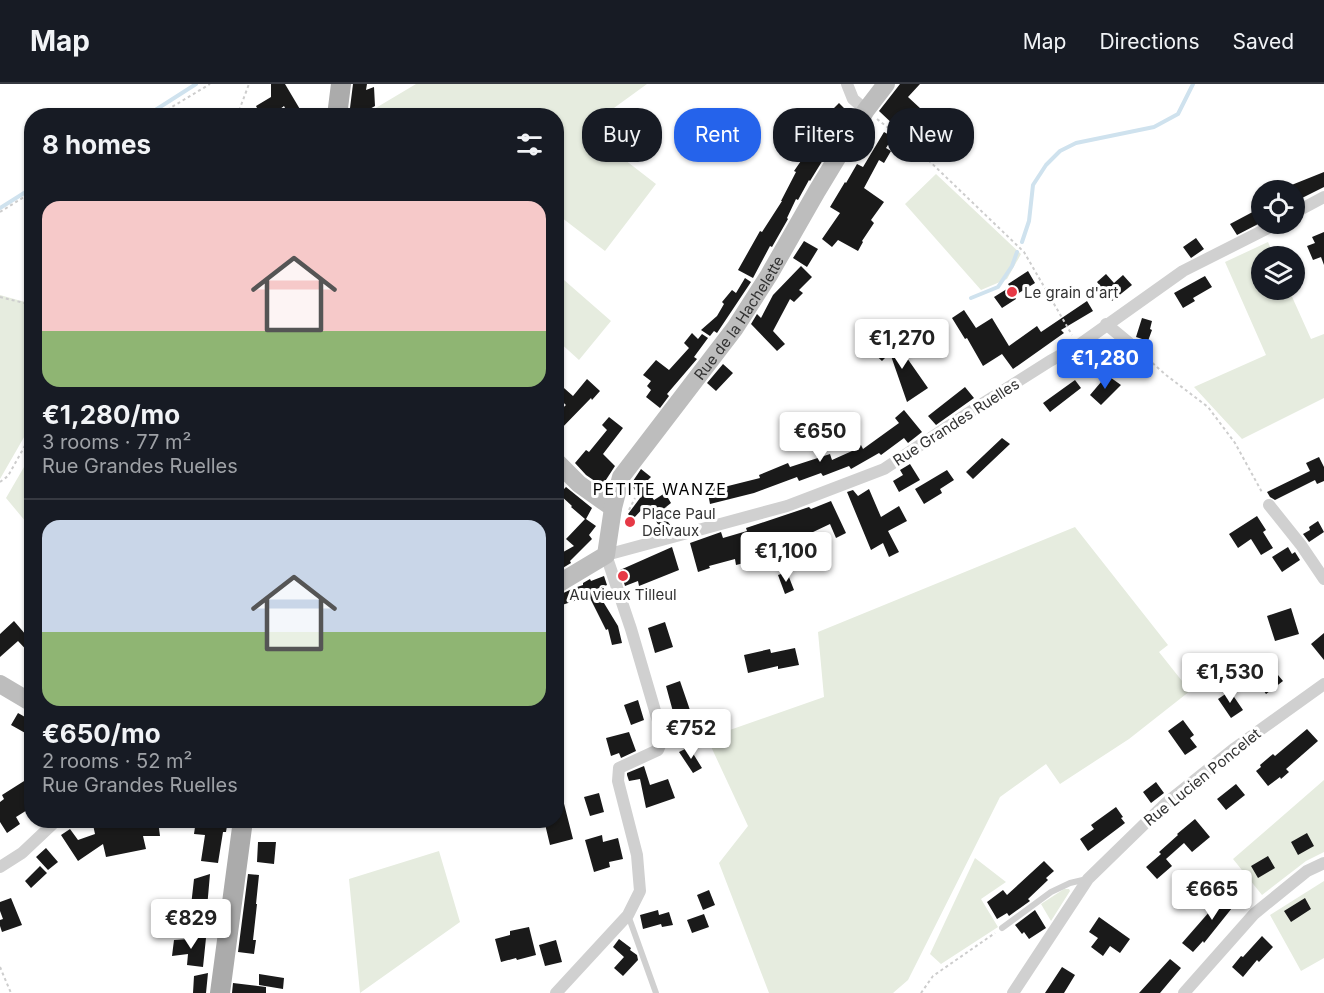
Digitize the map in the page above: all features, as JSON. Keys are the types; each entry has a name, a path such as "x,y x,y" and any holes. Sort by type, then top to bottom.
{"main road":[{"path":"338,108 341,84"},
{"path":"220,993 242,828"}],"street":[{"path":"847,84 853,99 864,108"},
{"name":"Rue de la Hachelette","path":"868,108 886,84"},
{"name":"Rue de la Hachelette","path":"606,555 621,509 621,477 735,328 769,275 834,162"},
{"path":"1305,207 1324,197"},
{"name":"Rue Grandes Ruelles","path":"606,555 787,506 885,469 982,404 1079,345 1183,271 1256,234"},
{"path":"1106,324 1129,343"},
{"path":"564,469 579,484 621,509"},
{"path":"1269,505 1324,579"},
{"path":"556,993 628,915 640,891 637,855 618,781 619,768 658,750 663,738 606,555 564,580"},
{"path":"0,684 24,698"},
{"name":"Rue Lucien Poncelet","path":"1013,993 1088,879 1165,804 1235,748 1324,684"},
{"path":"0,867 22,853 49,828"},
{"path":"1184,993 1254,914 1307,872 1324,862"}],"lane":[{"name":"Rue Lucien Poncelet","path":"1002,928 1051,892 1070,883 1088,879"},
{"path":"628,915 656,993"}],"path":[{"path":"170,108 210,84"},
{"path":"240,108 249,84"},
{"path":"875,117 922,154 1024,252 1079,345"},
{"path":"0,212 24,197"},
{"path":"0,297 24,303"},
{"path":"1129,343 1208,407 1235,443 1269,505"},
{"path":"0,482 8,476 24,447"},
{"path":"621,509 635,498"},
{"path":"921,993 933,976 1002,928"},
{"path":"0,967 11,993"}],"shaded area":[{"path":"416,84 647,84 614,108 582,108 582,162 628,162 656,184 605,251 564,219 564,108 376,108"},
{"path":"936,174 1021,254 1007,279 981,290 905,204"},
{"path":"1251,250 1251,300 1293,300 1311,339 1324,334 1324,398 1242,439 1194,387 1266,355 1225,262"},
{"path":"564,280 611,321 579,360 564,346"},
{"path":"0,295 24,302 24,437 0,479"},
{"path":"24,467 24,520 6,498"},
{"path":"1075,527 1168,645 1159,652 1190,691 1129,739 1060,784 1046,764 1000,797 908,980 893,993 769,993 719,863 748,826 707,738 824,697 818,632"},
{"path":"1324,780 1324,852 1306,861 1262,895 1233,859"},
{"path":"439,851 460,922 360,993 349,879"},
{"path":"975,858 1006,882 981,899 998,927 941,964 930,954"},
{"path":"1324,881 1324,958 1301,971 1270,915"},
{"path":"1064,889 1070,891 1051,921 1041,904"}],"building":[{"path":"271,84 285,84 299,108 285,108 284,106 281,108 257,108 256,106 271,97"},
{"path":"353,84 367,84 366,90 374,87 375,106 350,108"},
{"path":"900,84 920,84 908,97 920,108 887,108 887,119 879,111"},
{"path":"839,103 844,108 834,108"},
{"path":"884,132 887,134 887,158 884,163 879,160 864,188 884,202 871,220 874,223 858,251 838,240 832,247 822,239 840,213 830,207 857,164 863,167 866,162 875,162 875,147"},
{"path":"800,162 822,162 798,200 796,199 788,219 753,278 738,270 760,231 762,232 782,201 796,172 794,171"},
{"path":"1324,172 1324,187 1305,196 1304,180"},
{"path":"1251,213 1251,228 1237,235 1230,224"},
{"path":"1324,232 1324,265 1321,257 1313,260 1307,246 1315,243 1312,237"},
{"path":"1196,238 1204,249 1191,258 1183,247"},
{"path":"804,241 818,249 807,267 793,258"},
{"path":"801,266 812,277 799,290 803,293 794,302 790,299 773,331 785,344 777,351 751,324 757,314 761,318 773,295"},
{"name":"Le grain d'art","path":"1028,271 1035,283 1014,296 1016,299 1002,308 994,297 1010,287 1008,284"},
{"path":"1106,274 1114,283 1123,275 1132,285 1112,301 1097,282"},
{"path":"1205,276 1212,287 1193,298 1195,301 1183,308 1174,293"},
{"path":"745,278 751,282 717,333 714,331 710,336 701,330 717,316 724,304 722,302 732,290 736,293"},
{"path":"1087,301 1093,311 1061,330 1064,333 1013,369 1002,354 983,366 952,318 964,310 976,328 992,318 1009,346 1037,326 1041,332"},
{"path":"1142,318 1152,321 1148,341 1136,337"},
{"path":"692,333 698,339 702,334 708,338 694,357 697,359 667,394 669,396 660,408 646,397 651,390 647,386 651,381 643,375 656,360 669,370 689,348 684,343"},
{"path":"882,338 905,359 907,358 928,388 907,402 890,353 882,361 870,350"},
{"path":"723,364 733,373 716,391 707,383"},
{"path":"1107,375 1121,385 1101,405 1090,395"},
{"path":"587,379 600,391 564,426 564,407 566,405 564,388 573,396"},
{"path":"1075,380 1081,388 1050,412 1043,403"},
{"path":"965,387 974,398 936,425 928,416"},
{"path":"904,410 922,432 908,443 904,438 881,455 879,453 851,469 849,466 823,476 821,473 799,481 797,477 754,493 710,504 707,488 719,485 720,488 760,478 759,475 788,463 790,467 830,454 832,460 861,445 863,449 899,423 895,418"},
{"path":"609,417 623,428 603,454 615,466 602,486 586,475 575,463 586,450 589,452 607,430 602,425"},
{"path":"1002,438 1010,444 973,479 966,472"},
{"path":"1319,457 1324,467 1324,481 1317,484 1315,480 1275,500 1270,497 1267,492 1310,471 1306,463"},
{"path":"910,464 920,480 899,492 893,481 903,475 900,470"},
{"path":"641,469 651,477 643,485 654,500 665,493 671,503 666,507 671,514 665,518 671,526 661,529 646,505 633,519 628,514 640,498 631,484"},
{"path":"947,470 954,480 940,489 942,493 924,504 915,489"},
{"path":"566,487 592,508 586,519 596,526 589,535 592,539 570,561 571,563 564,567 564,552 574,546 566,539 585,519 564,499"},
{"path":"869,489 881,517 899,506 907,521 888,531 899,552 889,557 883,543 871,550 847,492 853,490 858,496"},
{"path":"831,501 846,533 836,538 830,524 811,533 810,538 766,551 768,557 736,565 735,559 709,566 710,568 698,572 690,543 721,532 723,538 747,531 746,528"},
{"path":"1257,516 1273,548 1261,555 1251,539 1238,548 1229,534"},
{"path":"1318,521 1324,532 1309,542 1303,534"},
{"path":"672,547 679,570 639,586 638,581 625,586 620,570"},
{"path":"1288,547 1292,554 1295,552 1300,560 1282,572 1272,557"},
{"path":"787,572 794,590 785,594 778,575"},
{"path":"604,576 607,585 596,590 618,626 622,643 612,645 608,629 606,630 589,596 564,604 564,593 583,585 590,579 591,581"},
{"path":"1291,608 1299,634 1275,641 1267,616"},
{"path":"14,621 24,633 24,647 18,641 0,657 0,634"},
{"path":"665,622 673,647 655,653 648,628"},
{"path":"1324,633 1324,660 1311,644"},
{"path":"795,648 799,665 778,669 778,666 748,673 744,655 770,649 771,653"},
{"path":"1273,669 1283,681 1266,694 1257,681"},
{"path":"680,681 696,736 681,741 666,686"},
{"path":"1230,691 1243,710 1231,718 1218,699"},
{"path":"638,700 644,720 631,725 624,705"},
{"path":"18,713 24,716 24,732 11,725"},
{"path":"1183,720 1194,735 1190,738 1197,747 1185,755 1168,731"},
{"path":"1307,729 1318,741 1286,769 1289,772 1268,786 1256,771 1261,767 1260,765 1273,754 1275,756"},
{"path":"629,732 636,751 621,758 619,753 611,756 606,738"},
{"path":"689,747 702,768 693,773 679,752"},
{"path":"644,766 650,785 668,779 675,798 646,808 640,779 629,781 627,775"},
{"path":"24,781 24,812 16,817 20,824 7,833 0,822 0,802 4,799 2,795"},
{"path":"1156,782 1164,793 1151,803 1143,792"},
{"path":"1236,784 1245,795 1226,810 1217,799"},
{"path":"599,793 604,812 590,816 584,797"},
{"path":"564,804 573,839 550,845 546,828 564,828"},
{"path":"1116,807 1125,823 1088,851 1080,839 1094,829 1091,825"},
{"path":"1195,819 1210,837 1192,852 1184,843 1166,859 1172,866 1157,879 1146,867 1161,854 1159,852 1177,834"},
{"path":"94,828 159,828 160,836 143,836 146,849 106,857 103,844 78,861 61,835 70,829 78,840 95,834"},
{"path":"195,828 227,828 226,832 223,832 218,863 201,861 205,835 194,834"},
{"path":"1307,833 1314,846 1298,855 1291,842"},
{"path":"602,835 603,842 618,838 623,859 609,862 610,867 594,872 585,840"},
{"path":"258,842 276,842 274,864 257,862"},
{"path":"46,848 58,862 48,870 36,857"},
{"path":"1268,856 1275,868 1258,878 1251,866"},
{"path":"1044,861 1054,871 1046,878 1048,880 1028,899 1030,901 1009,916 1007,913 997,919 987,902 1003,890 1007,895"},
{"path":"40,866 47,873 31,888 25,881"},
{"path":"210,874 207,908 191,906 194,879"},
{"path":"248,874 259,875 253,940 256,940 254,954 238,952"},
{"path":"1232,889 1243,898 1204,943 1203,941 1193,952 1182,943"},
{"path":"709,890 715,905 703,910 697,895"},
{"path":"11,898 22,925 2,932 0,920 3,919 0,902"},
{"path":"1305,898 1311,909 1291,922 1284,911"},
{"path":"658,910 659,915 669,912 673,925 662,927 661,924 643,929 640,915"},
{"path":"1035,910 1046,928 1029,939 1015,925"},
{"path":"704,914 709,927 692,933 687,920"},
{"path":"1099,917 1130,939 1120,953 1110,946 1103,956 1091,947 1098,938 1089,932"},
{"path":"529,927 536,955 501,962 495,939 510,935 510,931"},
{"path":"190,936 206,938 203,967 187,965 188,954 172,956 174,940 189,939"},
{"path":"1262,936 1273,947 1259,962 1257,960 1243,977 1232,967"},
{"path":"619,939 631,948 630,950 637,955 638,960 623,976 614,968 624,957 613,947"},
{"path":"556,940 562,962 545,966 539,945"},
{"path":"1170,959 1181,968 1160,993 1139,993"},
{"path":"1062,967 1075,975 1064,993 1045,993"},
{"path":"208,973 206,993 193,993 194,976"},
{"path":"259,974 284,978 283,989 259,985"},
{"path":"233,983 266,987 266,993 232,993"}],"waterway":[{"path":"158,108 196,84"},
{"path":"1022,242 1029,221 1033,185 1046,165 1060,151 1076,143 1154,127 1178,114 1193,84"},
{"path":"0,208 24,193"},
{"path":"971,298 998,287 1012,266 1017,252"}],"place":[{"name":"Le grain d'art","path":"1012,292"},
{"name":"Place Paul Delvaux","path":"630,522"},
{"name":"Au vieux Tilleul","path":"623,576"}],"district":[{"name":"PETITE WANZE","path":"660,489"}]}
